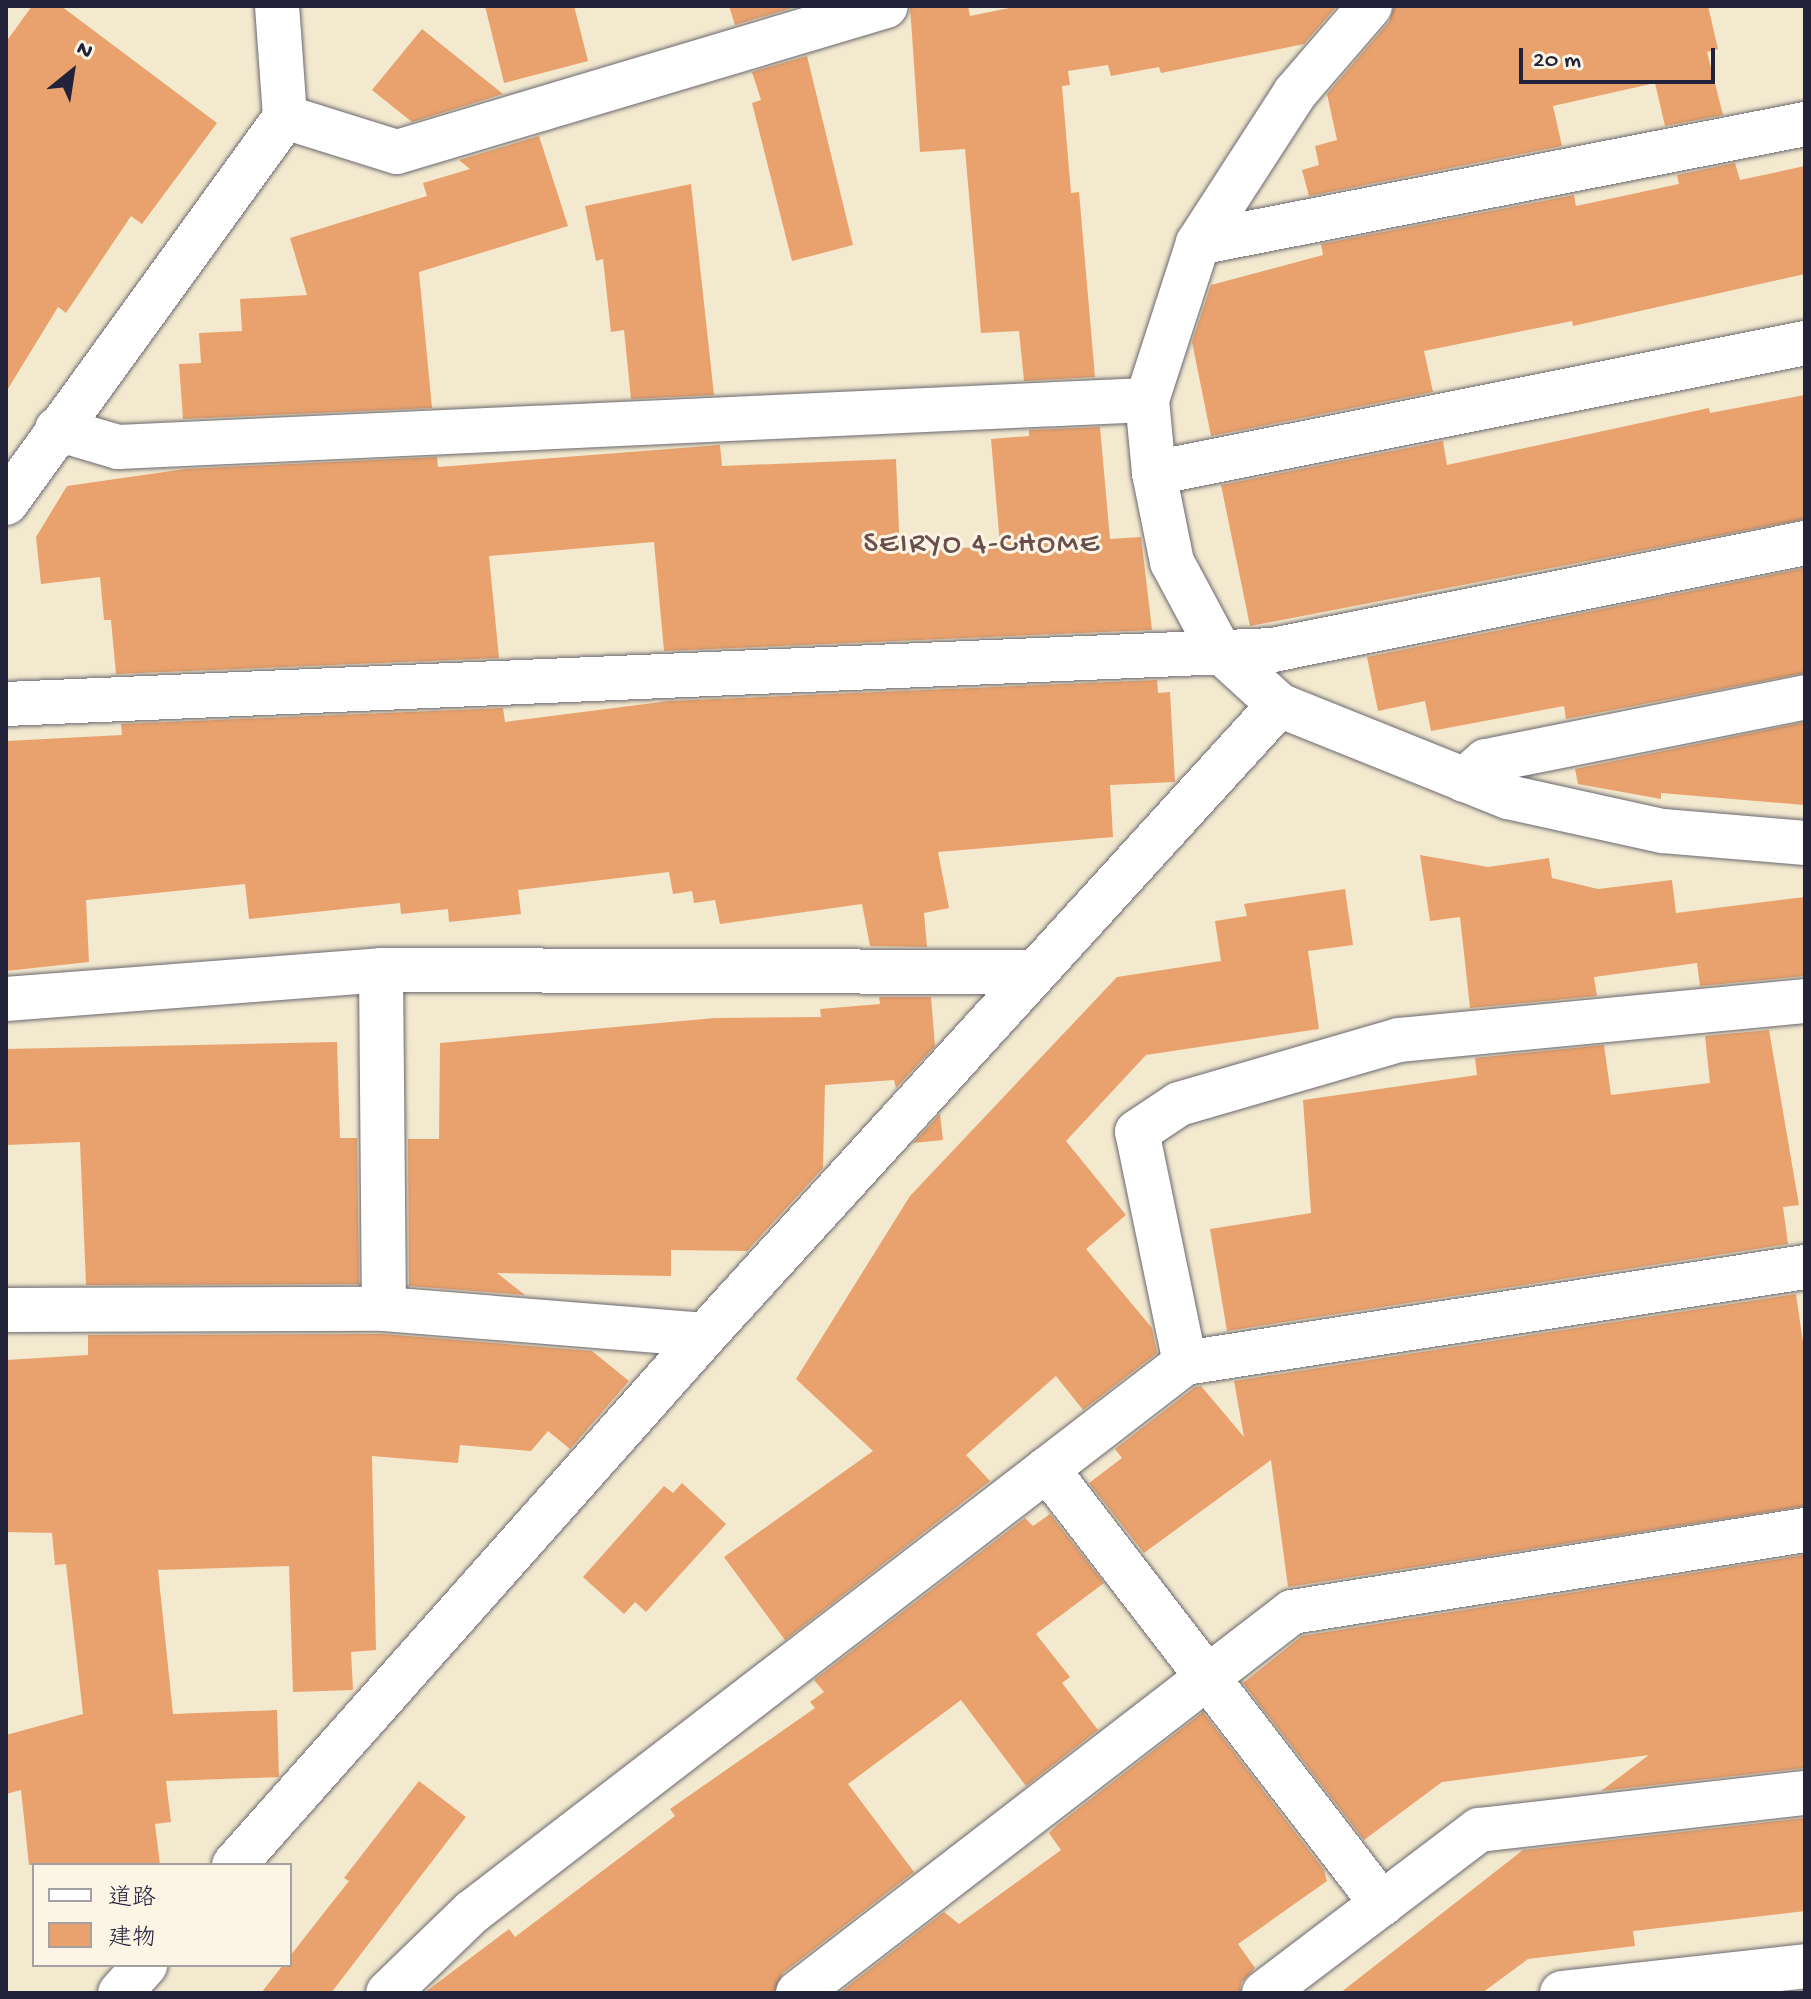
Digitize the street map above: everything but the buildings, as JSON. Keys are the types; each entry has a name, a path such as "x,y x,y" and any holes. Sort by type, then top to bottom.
{"street":[{"path":"6,503 285,117 277,6"},
{"path":"285,117 397,152 886,6"},
{"path":"1370,6 1295,93 1198,243 1147,400 1154,473 1172,562 1219,650 1279,705 1508,797 1663,831 1805,843"},
{"path":"1198,243 1805,124"},
{"path":"1154,473 1805,343"},
{"path":"57,429 118,447 1147,400"},
{"path":"6,704 1273,650 1805,543"},
{"path":"1464,780 1486,761 1805,697"},
{"path":"236,1863 705,1335 1279,705"},
{"path":"6,999 381,970 1034,972"},
{"path":"381,970 384,1309"},
{"path":"1185,1363 1137,1132 1179,1104 1399,1040 1805,1001"},
{"path":"388,1993 472,1912 1185,1363 1805,1267"},
{"path":"6,1310 384,1309 705,1335"},
{"path":"1047,1469 1382,1904"},
{"path":"798,1993 1292,1612 1805,1530"},
{"path":"1264,1993 1479,1830 1805,1793"},
{"path":"1562,1993 1805,1966"},
{"path":"120,1993 143,1967"}],"district":[{"name":"SEIRYO 4-CHOME","path":"982,546"}]}
